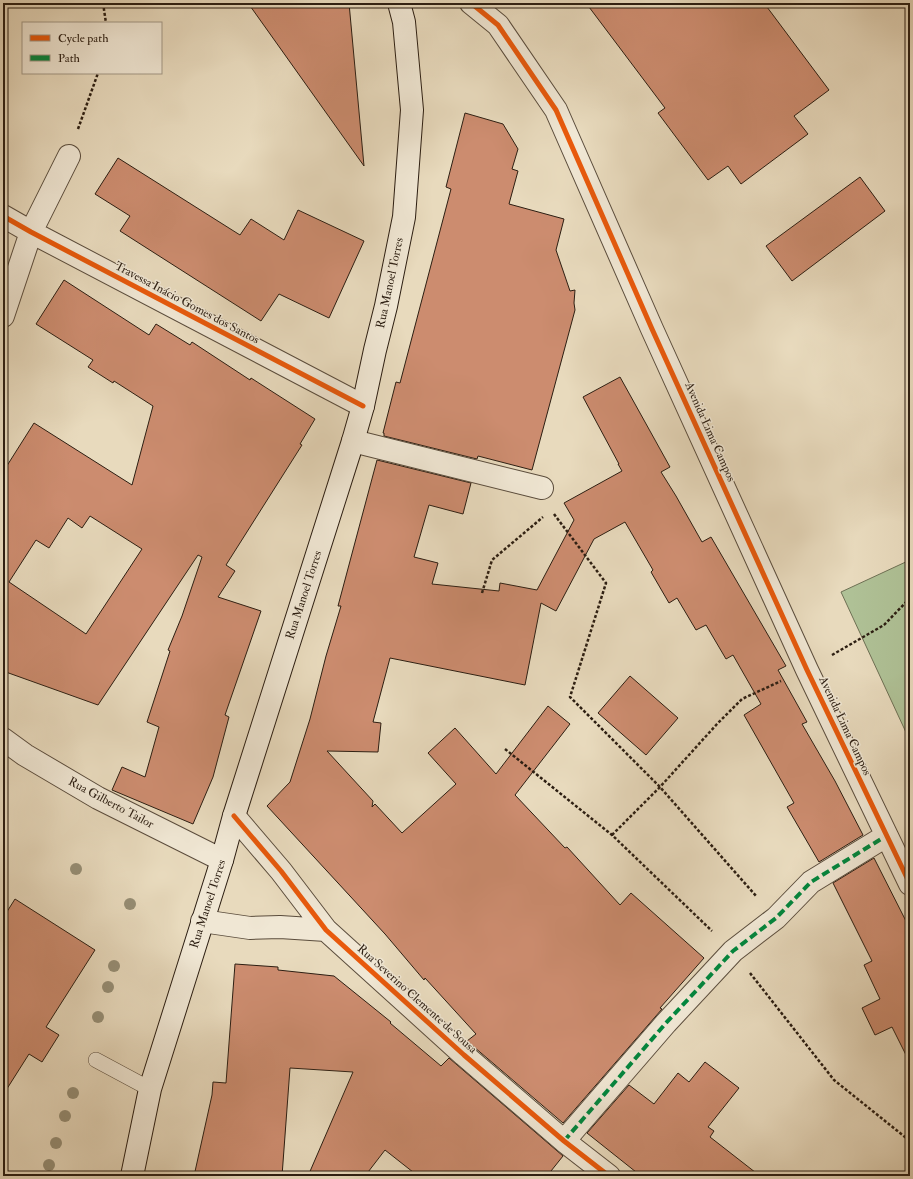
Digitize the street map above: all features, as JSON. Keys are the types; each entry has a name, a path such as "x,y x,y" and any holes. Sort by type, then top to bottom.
{"street":[{"name":"Rua Manoel Torres","path":"132,1176 150,1089 222,860 234,816 353,441 363,406 374,350 386,306 404,217 412,110 404,22 398,3"},
{"name":"Avenida Lima Campos","path":"471,3 498,25 556,110 652,329 807,670 910,884"},
{"path":"3,316 31,232 69,156"},
{"name":"Travessa Inácio Gomes dos Santos","path":"3,216 363,406"},
{"path":"353,441 542,488"},
{"name":"Rua Gilberto Tailor","path":"3,740 25,755 98,798 222,860"},
{"name":"Rua Severino Clemente de Sousa","path":"234,816 281,871 326,930 464,1055 564,1142 608,1176"},
{"path":"564,1142 666,1023 733,951 776,918 811,882 886,836"},
{"path":"202,921 250,928 280,927 326,930"}],"lane":[{"path":"96,1060 150,1089"}],"path":[{"path":"103,3 106,22"},
{"path":"69,156 98,74"},
{"path":"542,488 551,510 606,583 570,697 660,787 776,918"},
{"path":"482,593 492,560 551,510"},
{"path":"612,835 660,787 717,724 742,699 807,670 884,625 910,598"}],"green space":[{"path":"910,560 910,741 841,592"}],"building":[{"path":"248,3 349,3 364,166"},
{"path":"586,3 764,3 829,90 794,116 808,134 741,184 728,166 708,180 658,113 665,108"},
{"path":"465,113 503,124 518,149 512,169 518,171 509,204 564,219 556,250 570,291 575,290 575,310 532,470 478,456 477,459 384,436 383,433 396,382 400,383 451,189 446,187"},
{"path":"118,158 240,235 251,219 284,240 298,210 364,241 329,318 279,294 261,321 120,231 130,216 95,194"},
{"path":"860,177 885,211 792,281 766,246"},
{"path":"64,280 149,335 156,324 190,345 192,342 250,380 251,378 315,419 300,444 302,445 226,565 235,571 218,597 261,611 225,715 229,717 213,777 193,824 112,790 122,767 145,777 159,727 147,722 170,651 168,650 182,616 202,557 198,555 98,705 3,671 3,472 34,423 132,485 153,406 114,381 113,383 88,367 93,360 36,324","holes":["90,516 142,549 86,634 9,582 36,540 49,548 68,518 82,528"]},
{"path":"620,377 670,467 661,472 702,542 711,537 786,666 778,670 807,722 802,724 835,781 863,835 819,862 787,807 794,803 744,715 761,704 733,655 726,659 706,625 696,630 677,598 669,603 651,572 653,570 625,522 594,539 556,611 541,603 525,685 390,658 373,722 381,723 378,752 327,751 373,801 372,807 375,804 402,833 456,784 428,753 455,728 496,774 548,706 570,724 515,795 565,848 567,847 620,905 631,893 704,958 660,1008 662,1009 563,1123 467,1041 476,1034 425,978 424,980 385,934 267,806 290,782 310,719 326,656 341,606 338,606 377,460 471,483 463,514 429,505 414,557 438,563 432,584 499,591 500,583 537,590 574,520 564,503 622,471 583,397"},
{"path":"630,676 678,718 646,755 598,713"},
{"path":"874,858 910,929 910,1063 892,1027 875,1035 862,1008 880,999 864,965 872,961 833,883"},
{"path":"15,899 95,950 46,1027 59,1035 42,1062 29,1054 3,1095 3,918"},
{"path":"235,964 278,967 278,970 334,976 391,1022 390,1023 441,1066 449,1058 563,1156 547,1176 418,1176 385,1150 365,1176 308,1176 353,1072 290,1068 282,1176 194,1176 212,1095 213,1082 226,1083"},
{"path":"705,1062 739,1088 708,1127 714,1131 710,1137 760,1176 641,1176 587,1133 629,1085 654,1104 678,1073 689,1082"}],"marked path":[{"path":"564,1141 666,1023 733,951 776,918 811,882 886,836"}],"cycle path":[{"path":"471,3 498,25 556,110 652,329 807,670 910,884"},
{"path":"3,216 363,406"},
{"path":"234,816 281,871 326,930 464,1055 564,1141 609,1176"}]}
